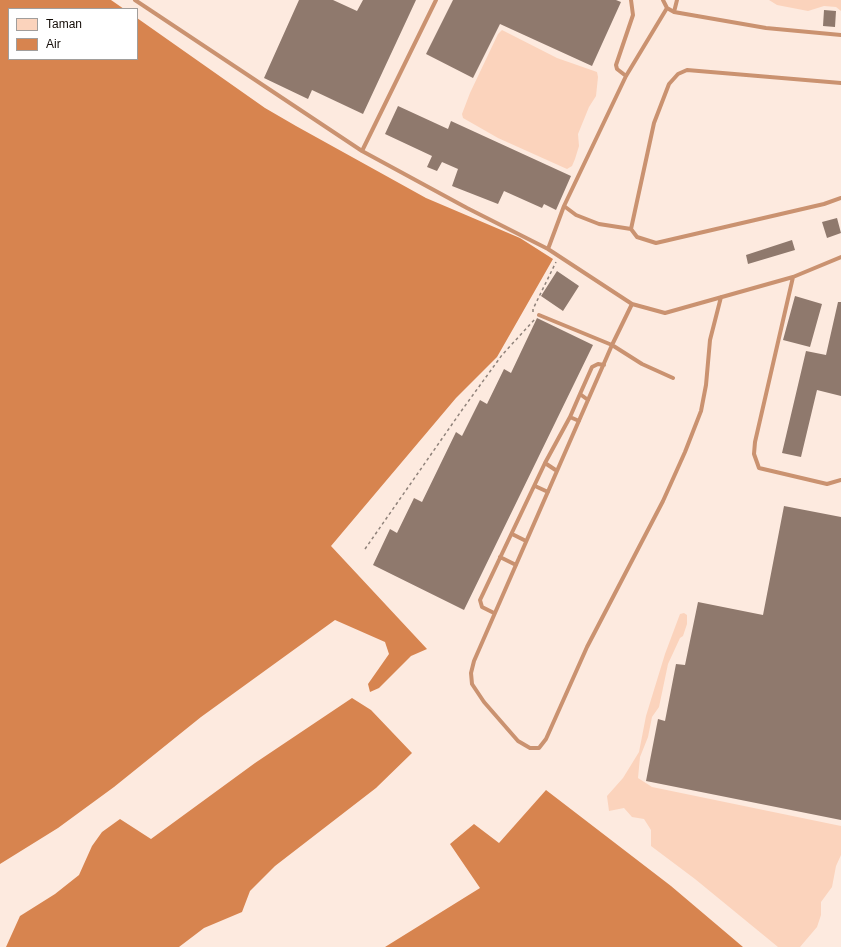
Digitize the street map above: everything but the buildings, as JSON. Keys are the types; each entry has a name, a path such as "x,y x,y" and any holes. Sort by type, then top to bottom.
{"lane":[{"path":"135,0 362,151 467,208 559,255 632,304 665,313 793,277 841,257"},
{"path":"362,151 436,0"},
{"path":"626,76 617,69 616,65 633,14 631,0"},
{"path":"663,0 667,8 674,12 766,28 841,34"},
{"path":"674,12 677,0"},
{"path":"548,250 564,206 626,76 667,8"},
{"path":"631,229 654,123 669,84 678,74 687,70 841,83"},
{"path":"564,206 576,216 599,224 631,229 637,237 656,243 824,204 841,198"},
{"path":"793,277 755,442 754,454 759,468 827,484 841,480"},
{"path":"632,304 612,345 494,613 474,661 471,673 472,684 484,702 518,740 530,748 539,748 546,739 587,647 663,501 686,452 701,411 706,386 710,340 722,297"},
{"path":"539,315 612,345 642,364 673,378"},
{"path":"494,613 482,607 480,600 545,463 570,417 592,367 598,364 604,365"},
{"path":"580,394 588,400"},
{"path":"570,417 579,421"},
{"path":"545,463 557,471"},
{"path":"535,486 548,492"},
{"path":"512,534 526,541"},
{"path":"500,557 516,565"}],"path":[{"path":"365,549 502,355 539,315 533,312 533,309 559,255"}],"green space":[{"path":"769,0 841,0 841,11 836,7 824,6 808,11 777,5"},
{"path":"502,30 557,58 597,72 598,77 596,96 589,107 578,134 579,146 575,159 572,166 567,169 498,138 463,118 462,114 470,93 498,34"},
{"path":"684,613 687,615 687,624 683,636 680,638 668,664 659,707 652,717 648,737 640,757 638,778 652,787 841,826 841,855 836,866 832,887 821,902 821,915 817,927 800,947 778,947 695,879 651,846 651,830 644,819 632,817 624,808 609,811 607,796 623,778 639,752 646,716 665,654 680,614"}],"water":[{"path":"0,0 111,0 123,8 8,8 8,60 138,60 138,19 265,108 296,126 426,198 520,238 553,259 497,357 456,398 331,546 427,649 411,656 379,688 370,692 368,684 389,654 385,642 335,620 201,717 114,787 58,828 0,864"},
{"path":"352,698 371,710 412,753 376,788 275,866 250,891 242,912 204,928 179,947 6,947 20,916 55,894 79,875 92,846 102,832 120,819 151,839 255,763"},
{"path":"546,790 671,886 743,947 385,947 480,888 450,844 474,824 499,843"}]}
